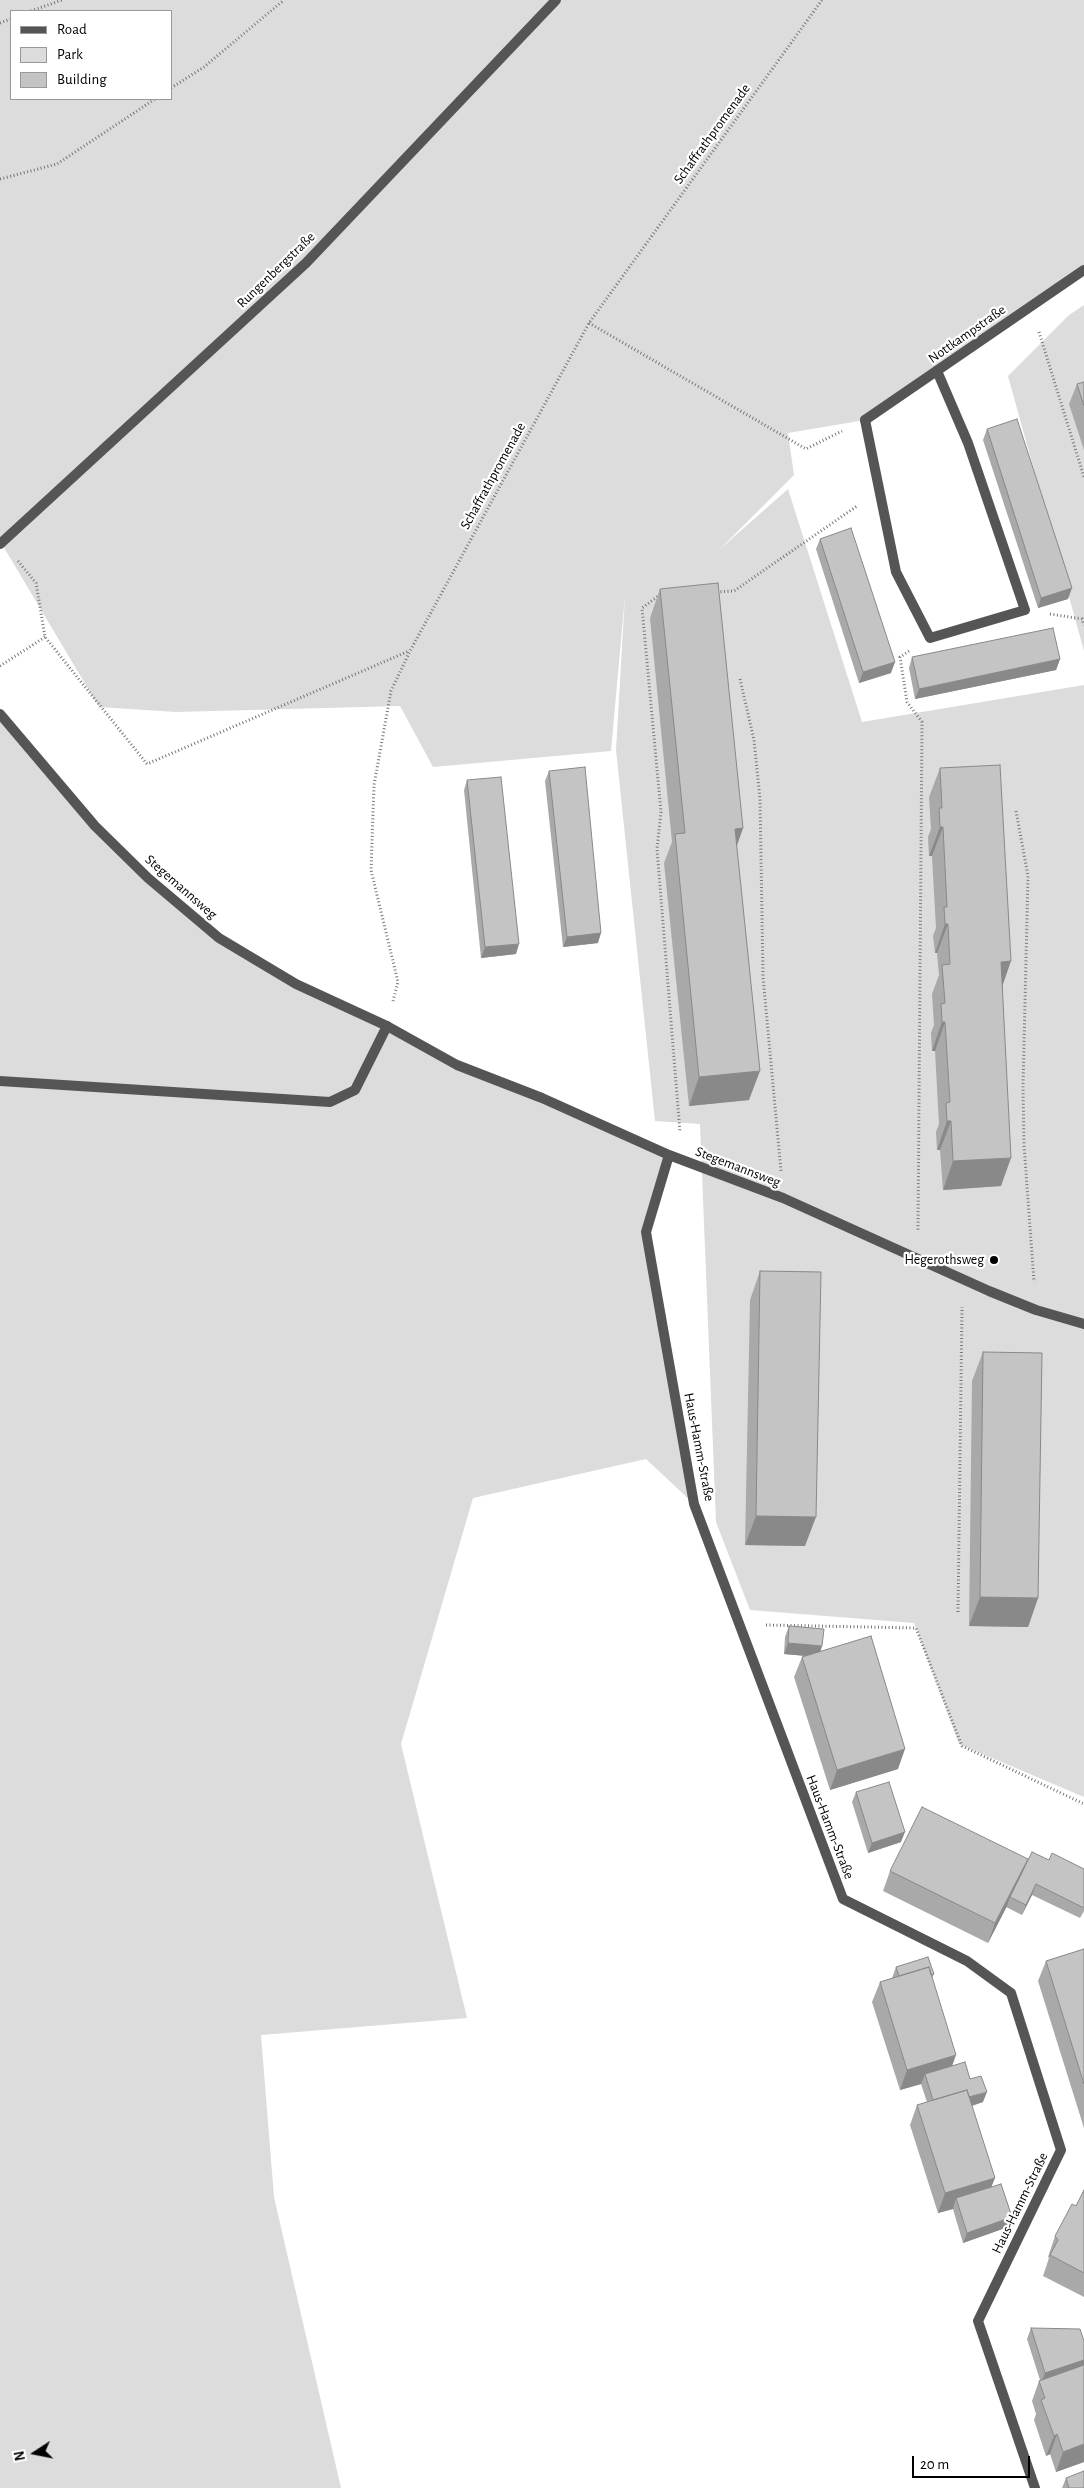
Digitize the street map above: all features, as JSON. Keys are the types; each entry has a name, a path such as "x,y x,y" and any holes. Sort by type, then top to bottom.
{"street":[{"name":"Rungenbergstraße","path":"0,544 306,263 556,0"},
{"name":"Nottkampstraße","path":"865,420 1084,270"},
{"path":"865,420 896,572 930,638 1024,610 968,442 937,371"},
{"name":"Stegemannsweg","path":"0,714 95,826 148,878 219,938 296,984 387,1026 457,1064 542,1098 669,1155 783,1198 962,1279 1036,1310 1084,1324"},
{"path":"0,1081 330,1102 355,1090 387,1026"},
{"name":"Haus-Hamm-Straße","path":"669,1155 646,1232 694,1504 843,1899 967,1961 1011,1993 1061,2150 978,2321 1035,2488"}],"path":[{"path":"34,10 62,0"},
{"path":"172,87 204,67 284,0"},
{"name":"Schaffrathpromenade","path":"387,1026 398,982 371,870 374,785 391,691 410,651 589,323 822,0"},
{"path":"0,179 57,164 153,100"},
{"path":"1031,306 1084,477"},
{"path":"589,323 806,449 865,420"},
{"path":"714,592 734,591 880,491"},
{"path":"24,568 36,583 45,636 147,764 410,651"},
{"path":"666,596 657,597 642,608 661,812 657,849 682,1160"},
{"path":"1024,610 1083,618 1084,625"},
{"path":"0,666 45,636"},
{"path":"917,1259 922,722 907,702 900,657 930,638"},
{"path":"740,679 754,740 760,799 763,977 783,1198"},
{"path":"1016,811 1028,876 1023,1096 1024,1145 1036,1310"},
{"path":"958,1612 962,1279"},
{"path":"739,1624 916,1628 962,1746 1084,1804"}],"green space":[{"path":"0,0 1084,0 1084,270 865,420 788,433 794,475 719,550 788,489 862,722 1084,685 1084,1797 959,1744 914,1623 750,1610 716,1522 700,1124 655,1121 616,750 625,596 611,751 433,767 400,706 176,712 99,707 0,541"},
{"path":"1084,305 1084,651 1008,376 1069,315"},
{"path":"0,714 95,826 219,938 457,1065 669,1155 646,1232 694,1504 646,1459 473,1498 401,1744 467,2018 261,2035 274,2197 341,2488 0,2488"}],"building":[{"path":"1084,382 1084,406 1077,384"},
{"path":"1017,419 1072,588 1041,598 987,429"},
{"path":"851,528 895,662 863,672 820,539"},
{"path":"718,583 743,828 735,829 760,1071 699,1077 675,834 685,833 660,589"},
{"path":"1053,628 1060,659 919,689 912,657"},
{"path":"1000,765 1011,961 1001,962 1011,1158 953,1161 951,1121 947,1121 946,1103 950,1102 945,1022 942,1022 941,1004 945,1003 942,965 950,964 948,924 945,924 944,907 947,907 943,827 940,827 939,808 942,808 940,768"},
{"path":"585,767 601,933 567,937 549,771"},
{"path":"501,777 519,944 485,947 467,780"},
{"path":"760,1271 821,1272 816,1517 756,1516"},
{"path":"983,1352 1042,1353 1038,1598 980,1597"},
{"path":"789,1626 824,1629 822,1646 788,1643"},
{"path":"871,1636 905,1749 837,1770 802,1657"},
{"path":"889,1782 905,1832 872,1843 856,1792"},
{"path":"922,1807 1028,1859 995,1923 890,1871"},
{"path":"1032,1852 1049,1860 1052,1853 1084,1869 1084,1908 1036,1884 1026,1905 1010,1897"},
{"path":"1084,1949 1084,2084 1046,1961"},
{"path":"928,1957 934,1974 931,1975 929,1967 899,1976 896,1967"},
{"path":"929,1967 956,2055 907,2070 880,1982"},
{"path":"965,2062 970,2079 981,2076 987,2092 969,2097 967,2090 933,2100 925,2074"},
{"path":"967,2090 995,2178 945,2193 917,2105"},
{"path":"1001,2184 1012,2217 967,2233 956,2198"},
{"path":"1084,2190 1084,2273 1050,2255 1058,2240 1055,2236 1072,2204 1076,2206"},
{"path":"1031,2328 1080,2329 1084,2341 1084,2360 1045,2373"},
{"path":"1084,2365 1084,2444 1063,2452 1057,2434 1054,2436 1041,2400 1045,2398 1039,2381"},
{"path":"1084,2471 1084,2488 1069,2488 1066,2478"}],"place":[{"name":"Hegerothsweg","path":"994,1260"}]}
